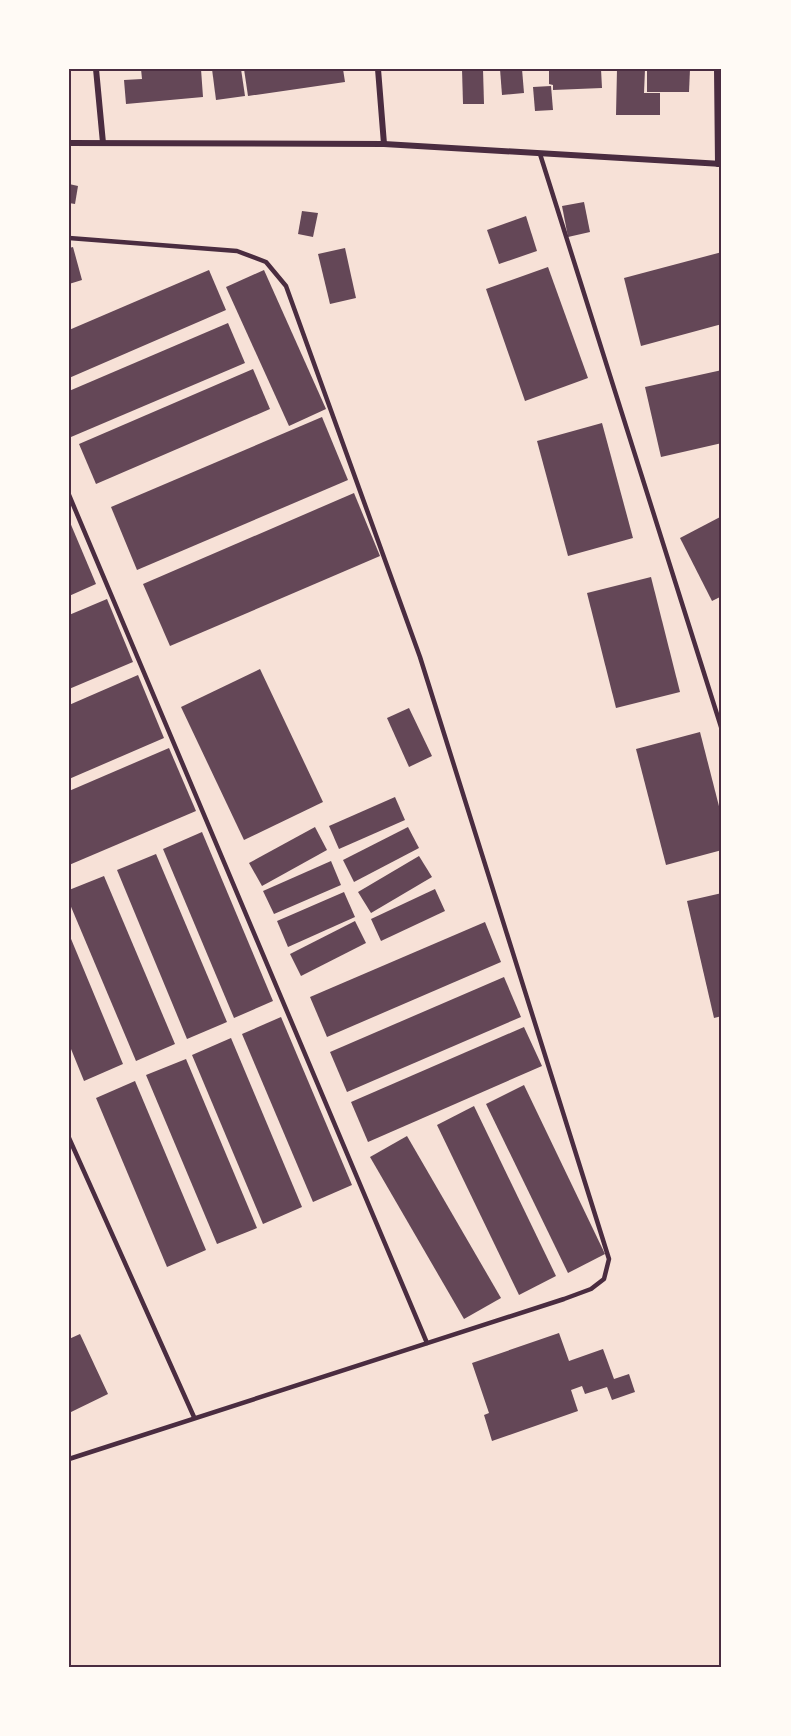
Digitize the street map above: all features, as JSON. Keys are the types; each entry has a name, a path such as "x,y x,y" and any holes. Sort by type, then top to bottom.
{"street":[{"path":"96,69 103,143"},
{"path":"378,69 384,144"},
{"path":"69,142 384,144 720,164 717,69"}],"lane":[{"path":"540,154 722,730"},
{"path":"69,238 237,251 266,262 286,285 420,657 609,1259 603,1279 591,1289 69,1459"},
{"path":"69,495 427,1342"},
{"path":"69,1138 194,1417"}],"building":[{"path":"141,69 201,69 203,97 126,104 124,80 142,79"},
{"path":"212,69 241,69 245,96 216,100"},
{"path":"244,69 343,69 345,82 248,96"},
{"path":"462,69 483,69 484,104 463,104"},
{"path":"500,69 522,69 524,93 502,95"},
{"path":"549,69 601,69 602,88 553,90 553,85 549,84"},
{"path":"617,69 645,69 644,93 660,93 660,115 616,115"},
{"path":"647,69 690,69 689,92 647,92"},
{"path":"551,86 553,110 535,111 533,87"},
{"path":"69,184 78,186 75,204 69,203"},
{"path":"584,202 590,232 568,237 562,206"},
{"path":"302,211 318,213 313,237 298,234"},
{"path":"526,216 537,251 499,264 487,230"},
{"path":"73,247 82,280 69,284 69,248"},
{"path":"345,248 356,298 330,304 318,254"},
{"path":"722,252 722,324 641,346 624,278"},
{"path":"548,267 588,378 525,401 486,289"},
{"path":"209,270 226,310 69,378 69,330"},
{"path":"264,270 326,409 289,426 226,287"},
{"path":"228,323 245,363 71,437 69,433 69,391"},
{"path":"253,369 270,409 96,484 79,444"},
{"path":"722,370 722,443 661,457 645,387"},
{"path":"322,417 348,480 137,570 111,507"},
{"path":"602,423 633,538 568,556 537,441"},
{"path":"354,493 380,556 170,646 143,584"},
{"path":"722,516 722,596 712,601 680,538"},
{"path":"69,520 96,584 69,596"},
{"path":"651,577 680,692 616,708 587,593"},
{"path":"107,599 133,662 69,689 69,615"},
{"path":"260,669 323,802 244,840 181,707"},
{"path":"138,675 164,738 69,779 69,705"},
{"path":"409,708 432,756 409,767 387,718"},
{"path":"700,732 722,818 722,850 666,865 636,749"},
{"path":"169,748 196,811 69,865 69,791"},
{"path":"395,797 405,820 339,849 329,826"},
{"path":"315,827 327,850 262,886 249,863"},
{"path":"408,827 419,848 354,882 343,860"},
{"path":"202,832 273,1001 234,1018 163,849"},
{"path":"156,854 227,1022 187,1039 117,870"},
{"path":"419,856 432,877 371,913 358,892"},
{"path":"331,861 341,885 274,914 263,891"},
{"path":"104,876 175,1044 136,1061 69,902 69,890"},
{"path":"435,889 445,911 381,941 371,919"},
{"path":"344,892 355,917 288,947 277,921"},
{"path":"722,893 722,1016 714,1018 687,901"},
{"path":"355,921 366,943 301,976 290,954"},
{"path":"485,922 501,962 327,1037 310,997"},
{"path":"69,934 123,1064 84,1081 69,1044"},
{"path":"504,977 521,1017 347,1092 330,1052"},
{"path":"281,1017 352,1185 313,1202 242,1034"},
{"path":"524,1027 542,1066 368,1142 351,1102"},
{"path":"231,1038 302,1207 263,1224 192,1055"},
{"path":"186,1059 257,1228 217,1244 146,1075"},
{"path":"135,1081 206,1250 167,1267 96,1098"},
{"path":"524,1085 605,1254 568,1273 486,1104"},
{"path":"474,1106 556,1276 519,1295 437,1125"},
{"path":"407,1136 501,1298 464,1319 370,1157"},
{"path":"559,1333 569,1361 603,1349 614,1379 629,1374 635,1392 612,1400 607,1387 585,1394 582,1386 571,1390 578,1411 492,1441 484,1415 489,1413 472,1363"},
{"path":"80,1334 108,1394 69,1413 69,1339"}]}
